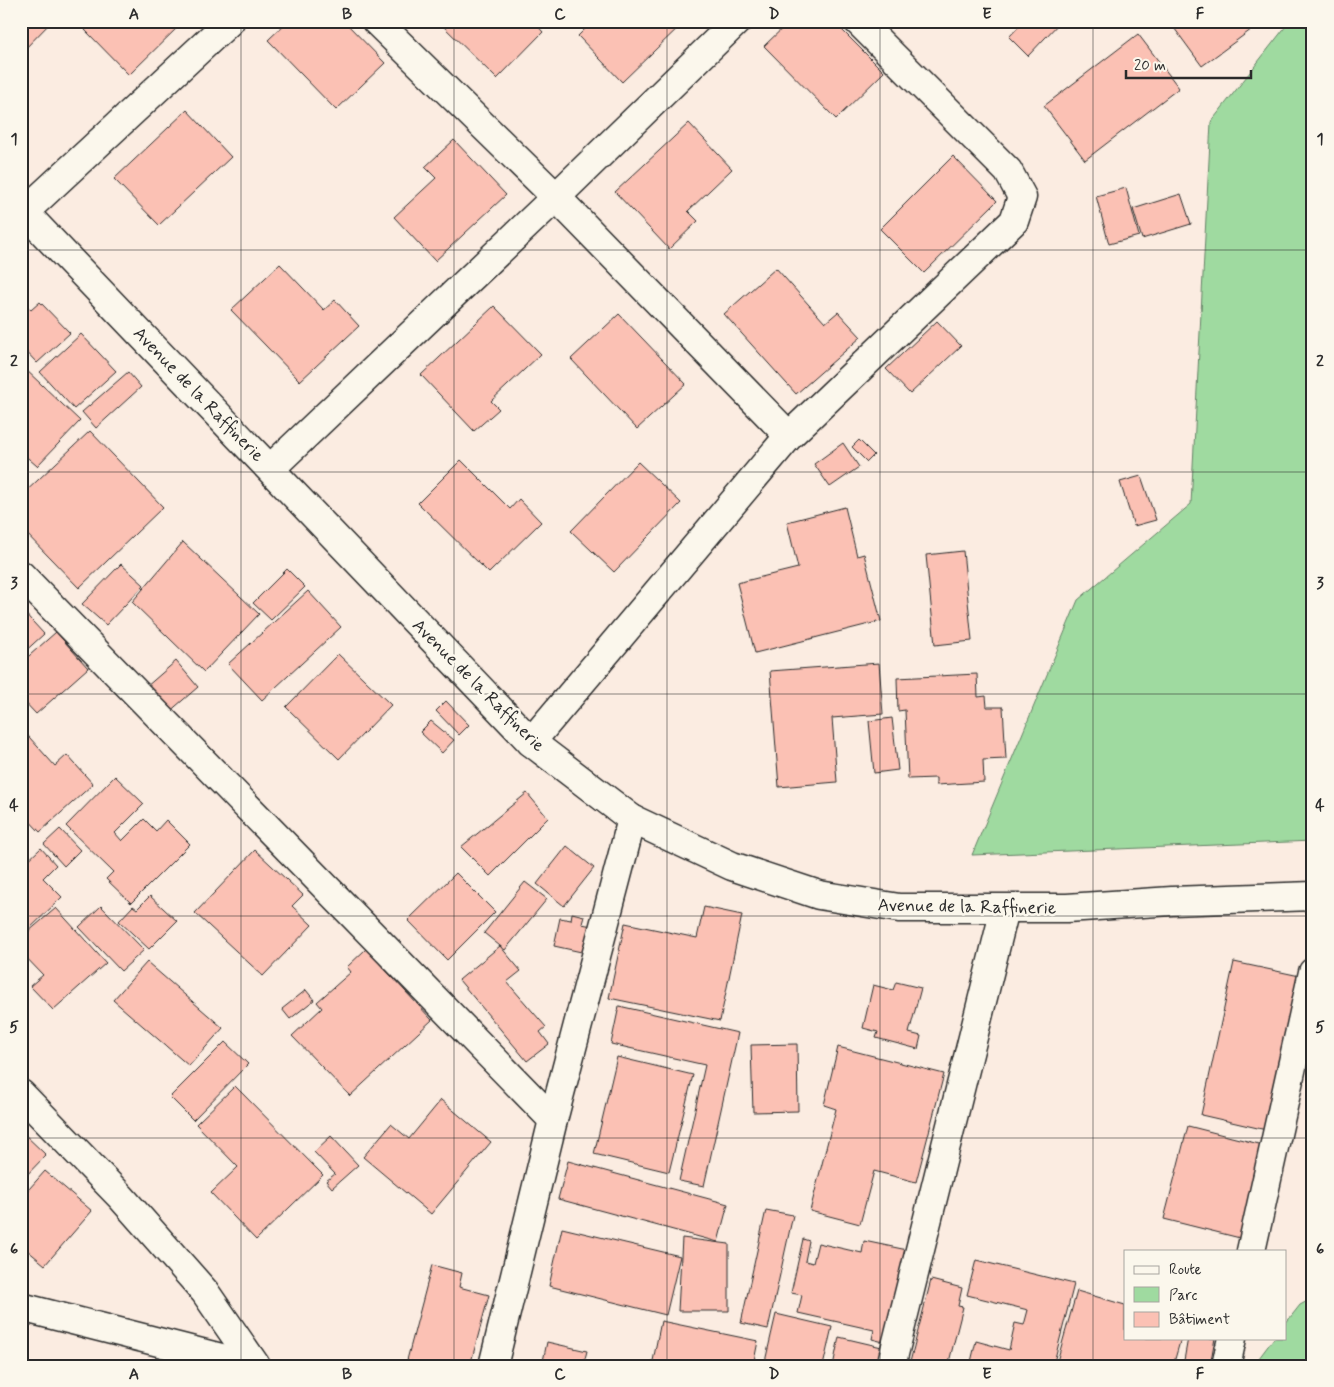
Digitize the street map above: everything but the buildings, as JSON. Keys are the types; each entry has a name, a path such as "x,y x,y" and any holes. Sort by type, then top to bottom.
{"street":[{"path":"22,212 230,21"},
{"path":"376,21 556,197 789,436"},
{"path":"271,468 556,197 737,21"},
{"path":"531,742 789,436 1014,221 1022,197 1008,171 858,21"},
{"name":"Avenue de la Raffinerie","path":"22,212 271,468 531,742 632,819 732,866 819,896 899,908 1067,908 1172,901 1313,896"},
{"path":"21,575 554,1120"},
{"path":"493,1366 632,819"},
{"path":"890,1366 1005,909"},
{"path":"1251,1250 1313,972"},
{"path":"21,1094 121,1197 205,1292 254,1366"},
{"path":"21,1307 254,1366"},
{"path":"1226,1366 1232,1340"}],"green space":[{"path":"1290,21 1313,21 1313,841 972,855 1078,600 1191,504 1211,122"},
{"path":"1313,1298 1313,1366 1253,1366 1272,1340 1286,1340 1286,1323 1300,1305"}]}
